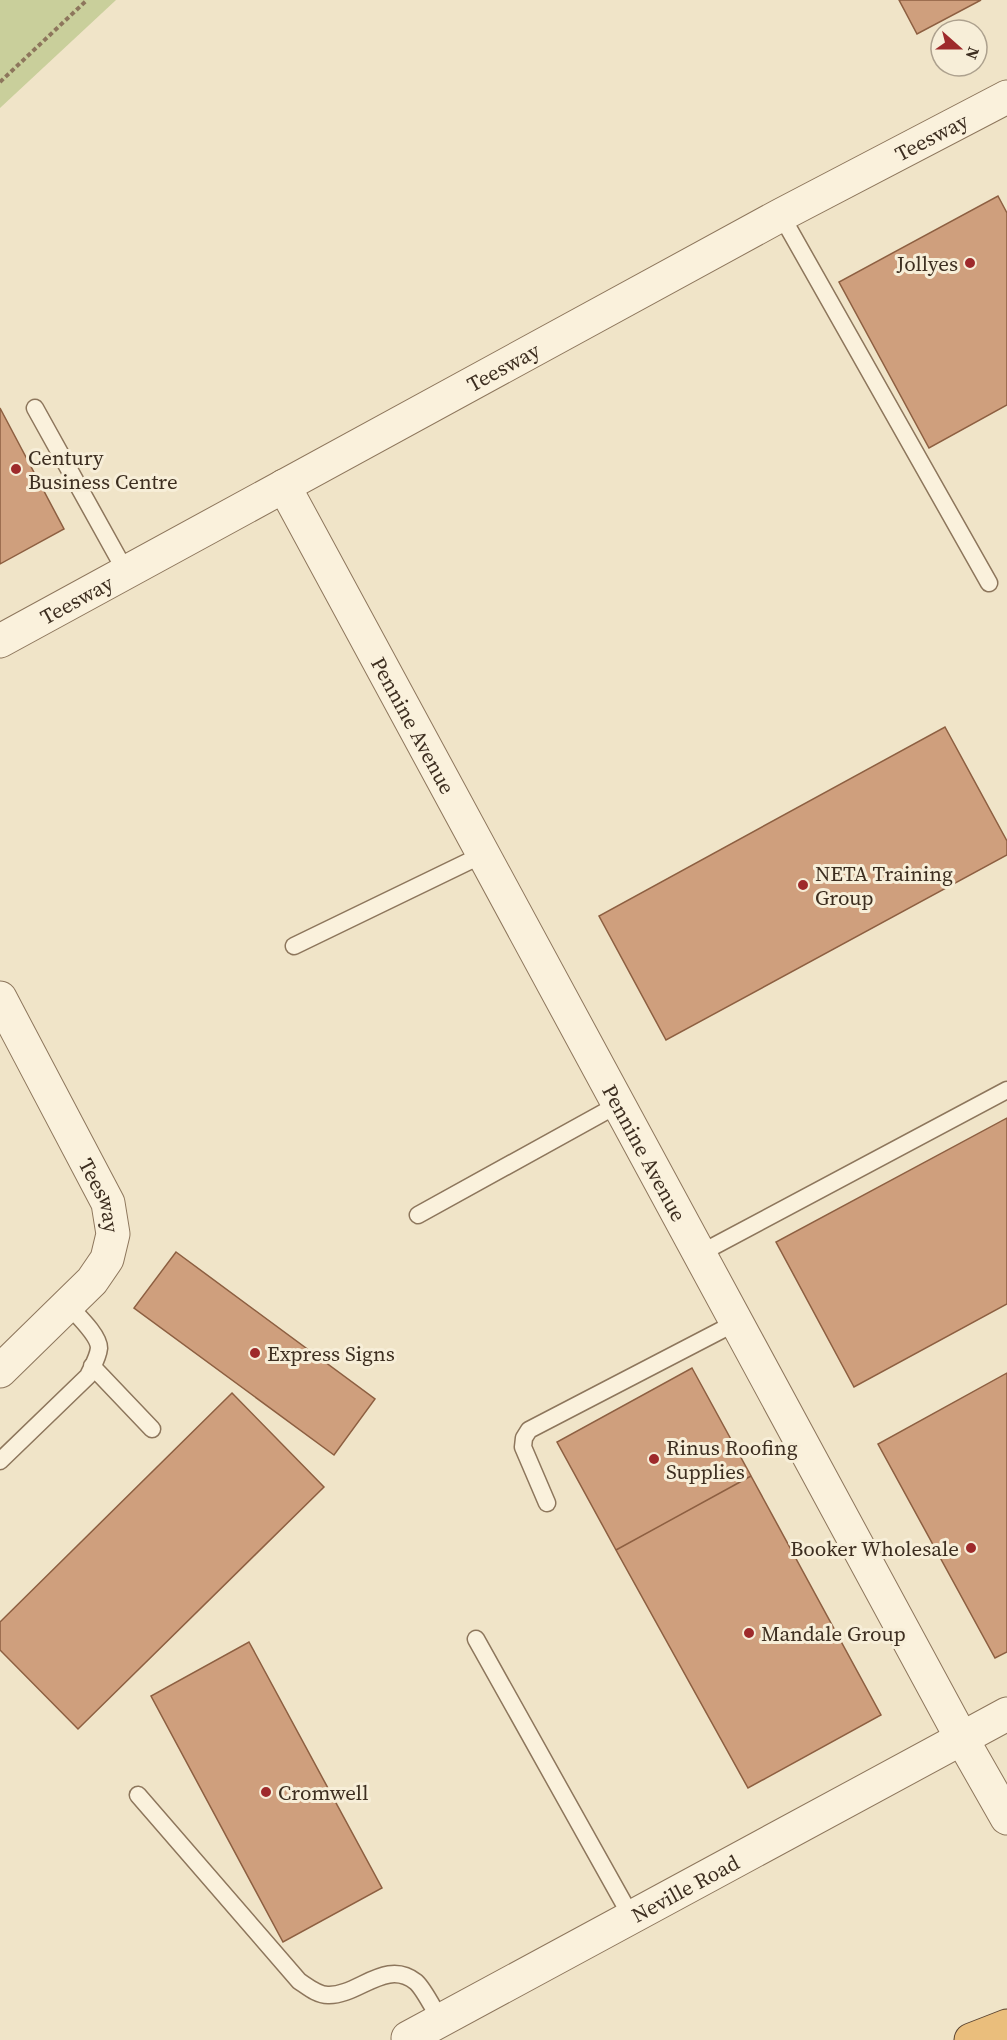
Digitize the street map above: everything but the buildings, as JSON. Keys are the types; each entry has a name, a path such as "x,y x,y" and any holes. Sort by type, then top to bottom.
{"highway":[{"path":"971,2040 1007,2026"}],"street":[{"name":"Teesway","path":"0,641 781,215 1007,97"},
{"name":"Pennine Avenue","path":"284,486 962,1739 1007,1818"},
{"name":"Teesway","path":"0,998 108,1203 112,1234 106,1259 92,1281 0,1371"},
{"name":"Neville Road","path":"408,2038 1007,1714"}],"lane":[{"path":"781,215 989,583"},
{"path":"35,408 126,572"},
{"path":"294,946 484,854"},
{"path":"701,1253 1007,1090"},
{"path":"418,1215 619,1104"},
{"path":"0,1461 88,1376 99,1347 96,1337 68,1305"},
{"path":"547,1503 523,1447 529,1430 737,1322"},
{"path":"92,1366 152,1429"},
{"path":"476,1639 632,1918"},
{"path":"138,1795 299,1981 316,1992 326,1995 338,1994 382,1975 396,1974 417,1983 441,2020"}],"path":[{"path":"0,82 87,0"}],"green space":[{"path":"0,0 116,0 0,108"}],"place":[{"name":"Jollyes","path":"970,263"},
{"name":"Century Business Centre","path":"16,469"},
{"name":"NETA Training Group","path":"803,885"},
{"name":"Express Signs","path":"255,1353"},
{"name":"Rinus Roofing Supplies","path":"654,1459"},
{"name":"Booker Wholesale","path":"971,1548"},
{"name":"Mandale Group","path":"749,1633"},
{"name":"Cromwell","path":"266,1792"}]}
